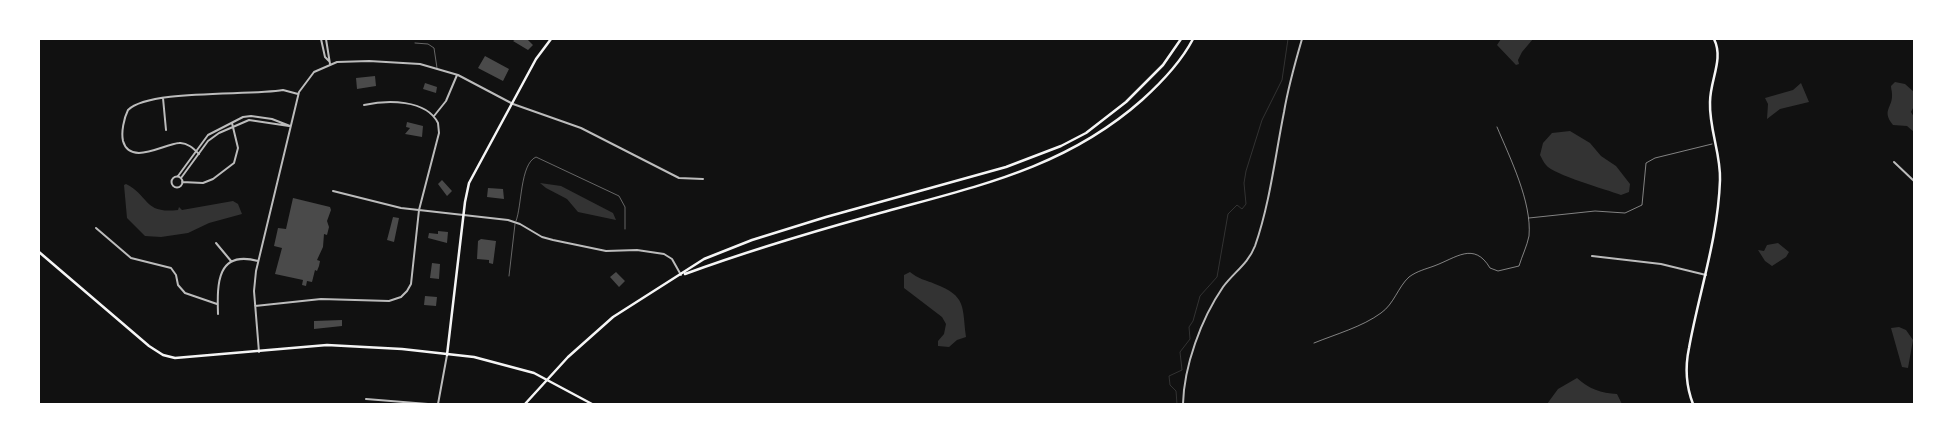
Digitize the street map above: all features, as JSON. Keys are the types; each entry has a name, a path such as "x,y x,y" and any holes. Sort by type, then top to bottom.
{"main road":[{"path":"447,355 464,214 472,177 536,59 551,39"},
{"path":"525,404 547,378 613,317 704,260 752,240 1006,167 1060,146 1086,133 1126,102 1163,65 1181,39"},
{"path":"681,276 763,246 1000,179 1059,157 1108,128 1128,112 1163,80 1194,39"},
{"path":"1693,404 1688,385 1687,361 1712,248 1720,181 1710,103 1718,57 1714,39"},
{"path":"39,252 163,355 185,358 327,345 402,349 494,361 547,378 592,404"}],"street":[{"path":"321,39 325,56 330,62"},
{"path":"326,39 330,62"},
{"path":"1183,404 1186,380 1202,327 1224,286 1246,264 1255,246 1268,200 1285,104 1302,39"},
{"path":"259,352 254,278 290,126 298,94 312,74 330,62 393,62 437,68 458,74 513,104 581,128 679,178 703,179"},
{"path":"434,116 446,101 458,74"},
{"path":"199,154 179,143 138,153 126,146 123,138 128,110 134,105 162,98 283,90 298,94"},
{"path":"162,98 166,130"},
{"path":"255,306 321,299 389,302 401,298 411,284 419,210 439,133 438,123 434,116 422,108 404,103 386,102 364,105"},
{"path":"180,177 196,151 212,132 251,116 276,120 290,126"},
{"path":"182,182 180,186 173,186 172,179 180,177 213,137 234,126 254,120 274,126 290,126"},
{"path":"182,182 203,183 213,179 234,163 238,148 232,123"},
{"path":"1894,162 1914,181"},
{"path":"180,177 182,182"},
{"path":"332,191 419,210 464,214 516,222 542,237 553,240 606,250 637,250 664,254 672,259 681,276"},
{"path":"96,228 131,258 171,268 176,275 178,285 185,293 218,304"},
{"path":"216,243 231,261"},
{"path":"1592,256 1661,264 1706,275"},
{"path":"218,314 218,288 231,261 242,257 258,261"},
{"path":"438,404 447,355"},
{"path":"366,399 428,404"}],"lane":[{"path":"415,43 428,44 434,48 437,68"},
{"path":"509,276 523,182 530,161 536,157 619,196 624,202 625,229"}],"path":[{"path":"1314,343 1367,321 1383,312 1409,277 1448,260 1466,254 1475,254 1484,258 1490,268 1498,271 1519,266 1529,236 1528,218 1522,190 1497,127"},
{"path":"1528,218 1595,211 1625,213 1642,205 1646,163 1663,155 1714,144"}],"shaded area":[{"path":"1501,39 1533,39 1522,52 1518,60 1519,64 1516,65 1497,45"},
{"path":"1895,82 1905,84 1914,92 1914,106 1911,112 1914,117 1914,132 1907,126 1893,125 1888,116 1888,109 1892,99 1891,86"},
{"path":"1801,83 1809,102 1780,109 1767,119 1768,104 1765,98 1793,90"},
{"path":"1570,131 1590,143 1601,156 1616,166 1630,184 1629,192 1621,195 1559,173 1544,163 1540,155 1543,143 1552,133"},
{"path":"540,183 561,186 613,213 616,220 578,212 567,199"},
{"path":"126,184 134,189 152,207 158,209 167,211 178,210 179,207 182,210 233,201 238,204 242,214 209,223 188,233 161,237 145,236 127,218 124,185"},
{"path":"1778,243 1789,252 1786,257 1772,266 1765,261 1758,250 1764,251 1767,245"},
{"path":"910,272 919,278 945,288 958,298 963,310 966,337 957,340 949,347 938,346 938,341 944,334 946,324 942,317 904,288 904,275"},
{"path":"1899,327 1906,330 1913,340 1908,368 1902,367 1891,328"},
{"path":"1577,378 1596,390 1617,394 1622,404 1547,404 1558,389"}],"building":[{"path":"516,39 527,39 533,45 528,50 513,41"},
{"path":"485,56 509,69 503,81 478,68"},
{"path":"375,76 376,86 357,89 356,78"},
{"path":"425,83 437,87 436,93 423,89"},
{"path":"407,122 423,126 422,137 405,134 410,128 406,127"},
{"path":"442,180 452,191 447,196 438,184"},
{"path":"488,188 503,189 504,199 487,197"},
{"path":"293,198 330,207 331,210 327,221 329,227 327,235 324,234 323,247 317,260 320,261 319,266 317,271 315,270 312,282 307,281 306,286 302,285 303,280 275,274 282,248 274,246 278,228 286,229"},
{"path":"393,217 399,218 394,242 387,240"},
{"path":"438,231 448,232 447,243 428,238 429,233 438,234"},
{"path":"481,239 496,241 493,264 489,263 489,260 477,259 478,241"},
{"path":"432,263 440,264 439,279 430,278"},
{"path":"616,272 625,281 619,287 610,277"},
{"path":"425,296 437,297 436,306 424,305"},
{"path":"342,320 342,326 314,329 314,321"}],"waterway":[{"path":"1177,404 1176,391 1170,385 1169,376 1182,370 1180,352 1190,339 1189,327 1193,321 1200,296 1217,277 1228,214 1237,205 1242,209 1246,204 1244,183 1246,171 1262,120 1282,80 1288,39"}]}
